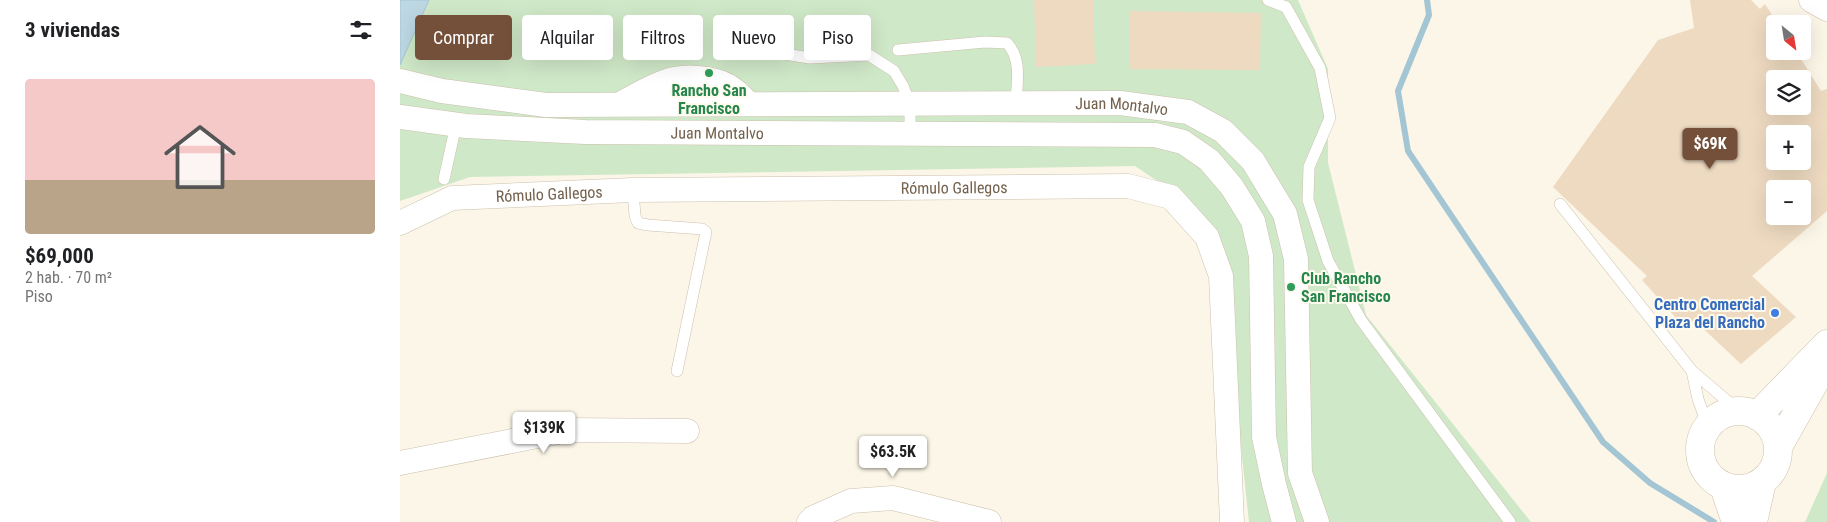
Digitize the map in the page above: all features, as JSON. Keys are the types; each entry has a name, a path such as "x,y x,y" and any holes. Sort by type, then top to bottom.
{"street":[{"path":"1811,0 1827,9"},
{"name":"Juan Montalvo","path":"400,81 442,91 546,105 1120,103 1188,112 1224,131 1253,161 1285,214 1296,259 1300,473 1317,522"},
{"path":"585,106 585,132"},
{"name":"Juan Montalvo","path":"400,119 585,132 1155,135 1184,142 1209,160 1232,187 1253,221 1261,256 1264,436 1284,522"},
{"name":"Rómulo Gallegos","path":"400,223 452,198 633,190 1128,186 1171,197 1207,238 1221,276 1232,522"},
{"path":"1253,221 1285,214"},
{"path":"1748,413 1827,344"},
{"path":"1778,447 1827,360"},
{"path":"1748,413 1767,423 1775,434 1778,447 1777,460 1771,472 1762,482 1750,488 1737,490 1724,486 1710,476 1701,461 1700,449 1702,438 1708,428 1722,416 1748,413"},
{"path":"400,463 568,430 687,431"},
{"path":"1753,522 1762,482"},
{"path":"1724,486 1736,522"},
{"path":"809,522 813,518 850,501 893,498 989,522"}],"lane":[{"path":"1268,0 1286,8 1320,68 1330,118 1309,167 1308,200 1328,261 1361,320 1510,522"},
{"path":"898,50 985,42 1007,43 1014,50 1016,60 1016,103"},
{"path":"794,56 810,58 869,55 894,71 904,86 910,104 910,134"},
{"path":"444,179 456,124"},
{"path":"633,190 635,216 638,223 702,229 706,232 677,371"},
{"path":"1560,204 1692,371 1748,413"},
{"path":"1692,371 1698,398 1708,428"}],"green space":[{"name":"Club Rancho San Francisco","path":"400,0 1298,0 1328,69 1328,163 1366,315 1531,522 1249,522 1221,260 1196,207 1135,166 470,177 400,201"},
{"path":"1827,473 1827,522 1805,522"}],"water":[{"path":"400,0 429,0 422,15 415,15 415,31 400,65"}],"building":[{"path":"1034,0 1093,0 1095,64 1036,67"},
{"path":"1690,0 1751,0 1760,9 1765,4 1772,15 1766,15 1766,60 1802,60 1808,70 1766,70 1766,115 1811,115 1811,75 1821,91 1827,89 1827,211 1811,225 1811,180 1766,180 1766,225 1811,225 1752,276 1796,317 1741,364 1694,320 1685,328 1642,280 1647,276 1553,187 1658,40 1694,28"},
{"path":"1130,11 1261,13 1260,70 1130,69"}],"waterway":[{"path":"1427,0 1429,15 1398,91 1408,151 1603,442 1650,483 1714,522"}],"place":[{"name":"Rancho San Francisco","path":"709,73"},
{"name":"Club Rancho San Francisco","path":"1291,287"},
{"name":"Centro Comercial Plaza del Rancho","path":"1775,313"}]}
